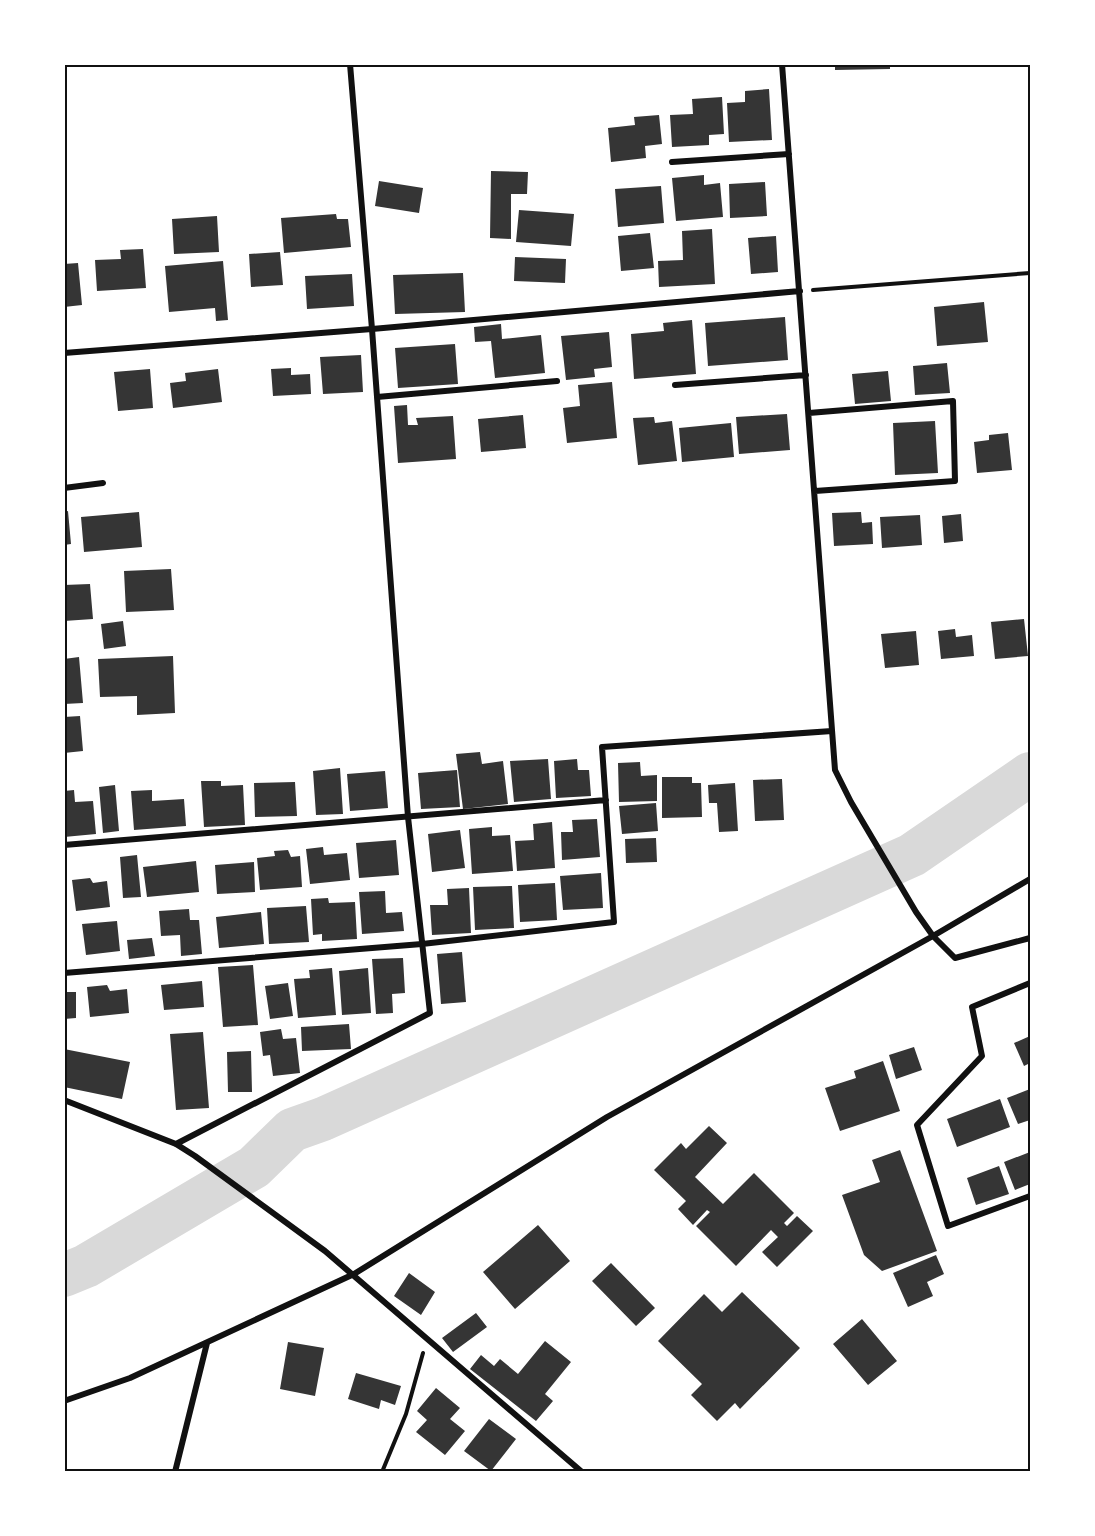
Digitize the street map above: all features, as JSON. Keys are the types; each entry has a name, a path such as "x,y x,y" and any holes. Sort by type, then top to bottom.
{"street":[{"path":"176,1144 430,1014 408,817 350,64"},
{"path":"782,64 835,770 851,802 916,912 933,936 955,958 1030,938"},
{"path":"672,162 789,154"},
{"path":"64,353 372,329 800,291"},
{"path":"675,385 806,375"},
{"path":"377,397 557,381"},
{"path":"809,413 952,402 955,481 815,491"},
{"path":"64,488 103,483"},
{"path":"64,973 422,944 614,922 602,747 832,732"},
{"path":"64,845 606,800"},
{"path":"64,1401 130,1378 354,1274 607,1117 933,936 1030,879"},
{"path":"1030,983 972,1007 982,1056 917,1125 948,1227 1030,1196"},
{"path":"64,1101 176,1144 195,1156 354,1274 582,1472"},
{"path":"175,1472 207,1343"}],"path":[{"path":"800,291 1030,273"},
{"path":"382,1472 406,1414 428,1338"}],"building":[{"path":"835,64 890,64 890,69 835,70"},
{"path":"769,89 772,140 729,142 727,103 745,102 745,91"},
{"path":"722,97 724,134 709,135 709,145 672,147 670,115 693,114 692,99"},
{"path":"659,115 662,144 645,146 646,158 611,162 608,128 635,125 634,117"},
{"path":"491,171 528,172 527,194 511,194 511,239 490,238"},
{"path":"704,175 704,185 720,183 723,217 676,221 672,178"},
{"path":"379,181 423,188 419,213 375,206"},
{"path":"765,182 767,216 730,218 729,184"},
{"path":"661,186 664,223 618,227 615,189"},
{"path":"519,210 574,214 571,246 516,242"},
{"path":"336,214 337,219 348,219 351,247 284,253 281,218"},
{"path":"217,216 219,252 174,254 172,219"},
{"path":"712,229 715,284 659,287 658,261 683,260 682,231"},
{"path":"650,233 654,268 621,271 618,236"},
{"path":"776,236 778,272 751,274 748,238"},
{"path":"143,249 146,288 97,291 95,260 121,259 120,250"},
{"path":"280,252 283,285 251,287 249,254"},
{"path":"515,257 566,259 565,283 514,281"},
{"path":"223,261 228,320 216,321 215,308 169,312 165,266"},
{"path":"78,263 82,305 64,307 64,264"},
{"path":"463,273 465,312 395,314 393,275"},
{"path":"352,274 354,306 307,309 305,276"},
{"path":"984,302 988,342 937,346 934,307"},
{"path":"785,317 788,360 708,366 705,323"},
{"path":"692,320 696,374 634,379 631,334 664,331 663,323"},
{"path":"501,324 502,339 541,335 545,373 495,378 491,341 475,342 474,327"},
{"path":"609,332 612,367 594,369 595,377 566,380 561,336"},
{"path":"455,344 458,384 398,388 395,348"},
{"path":"361,355 363,392 323,394 320,357"},
{"path":"947,363 950,393 915,395 913,366"},
{"path":"291,368 291,375 310,374 311,394 273,396 271,369"},
{"path":"150,369 153,408 118,411 114,372"},
{"path":"218,369 222,402 173,408 170,383 186,381 185,373"},
{"path":"888,371 891,401 855,404 852,374"},
{"path":"612,382 617,438 567,443 563,408 580,406 578,385"},
{"path":"407,405 408,425 418,425 416,418 453,416 456,459 398,463 394,406"},
{"path":"787,414 790,450 739,454 736,417"},
{"path":"523,415 526,448 481,452 478,419"},
{"path":"654,417 655,423 672,421 677,461 638,465 633,418"},
{"path":"935,421 938,473 895,475 893,423"},
{"path":"731,423 734,457 682,462 679,428"},
{"path":"1008,433 1012,470 977,473 974,442 989,440 989,435"},
{"path":"68,511 71,544 64,545 64,512"},
{"path":"139,512 142,547 84,552 81,517"},
{"path":"861,512 862,523 872,522 873,544 834,546 832,513"},
{"path":"961,514 963,541 944,543 942,516"},
{"path":"920,515 922,545 882,548 880,517"},
{"path":"171,569 174,610 126,612 124,571"},
{"path":"90,584 93,619 64,621 64,585"},
{"path":"1024,619 1028,656 995,659 991,622"},
{"path":"123,621 126,646 104,649 101,624"},
{"path":"955,629 956,637 972,635 974,656 941,659 938,631"},
{"path":"916,631 919,665 885,668 881,634"},
{"path":"173,656 175,713 137,715 137,696 100,697 98,659"},
{"path":"79,657 83,703 64,704 64,659"},
{"path":"80,716 83,751 64,753 64,717"},
{"path":"480,752 482,764 503,761 508,804 463,809 456,754"},
{"path":"548,759 551,799 514,802 510,761"},
{"path":"577,759 578,770 589,770 591,796 556,798 554,761"},
{"path":"640,762 641,776 657,775 657,801 619,802 618,763"},
{"path":"340,768 343,814 316,815 313,771"},
{"path":"457,770 460,807 421,809 418,773"},
{"path":"385,771 388,808 350,811 347,774"},
{"path":"662,777 692,777 692,783 701,783 702,817 662,818"},
{"path":"782,779 784,820 755,821 753,780"},
{"path":"201,781 221,781 221,786 243,785 245,825 204,827"},
{"path":"295,782 297,816 255,817 254,783"},
{"path":"735,783 738,831 719,832 717,803 709,803 708,785"},
{"path":"115,785 119,831 103,833 99,787"},
{"path":"74,790 75,802 93,801 96,834 64,837 64,791"},
{"path":"152,790 152,801 184,799 186,826 134,830 131,791"},
{"path":"656,803 658,831 622,834 619,806"},
{"path":"597,819 600,857 562,860 561,832 573,832 572,820"},
{"path":"552,822 555,868 517,871 515,841 534,840 533,824"},
{"path":"492,827 492,836 510,835 513,871 472,874 469,829"},
{"path":"460,830 465,868 432,872 428,834"},
{"path":"656,838 657,862 626,863 625,839"},
{"path":"396,840 399,875 359,878 356,843"},
{"path":"323,847 324,855 347,853 350,880 310,884 306,849"},
{"path":"288,850 291,857 300,856 302,887 260,890 257,858 275,856 274,851"},
{"path":"137,855 141,897 123,898 120,857"},
{"path":"196,861 199,892 147,897 143,867"},
{"path":"254,862 255,892 217,894 215,865"},
{"path":"601,873 603,908 563,910 560,876"},
{"path":"90,878 93,883 107,881 110,907 76,911 72,880"},
{"path":"555,883 557,920 520,922 518,885"},
{"path":"512,886 514,928 475,930 473,887"},
{"path":"469,888 471,933 432,935 430,905 448,905 447,889"},
{"path":"385,891 386,913 402,912 404,931 362,934 359,892"},
{"path":"328,898 329,903 355,902 357,939 322,941 322,934 313,935 311,899"},
{"path":"306,906 309,942 269,944 267,908"},
{"path":"189,909 190,920 199,920 202,954 181,956 180,935 161,936 159,911"},
{"path":"261,912 264,944 219,948 216,917"},
{"path":"117,921 120,951 86,955 82,924"},
{"path":"152,938 155,956 129,959 127,940"},
{"path":"462,952 466,1002 441,1004 437,954"},
{"path":"403,958 405,993 392,994 393,1013 376,1014 372,959"},
{"path":"253,965 258,1025 223,1027 218,967"},
{"path":"332,968 336,1015 298,1018 294,979 310,978 309,970"},
{"path":"368,968 371,1013 342,1015 339,971"},
{"path":"202,981 204,1007 164,1010 161,985"},
{"path":"288,983 293,1016 270,1019 265,986"},
{"path":"107,985 110,991 127,989 129,1013 90,1017 87,987"},
{"path":"64,992 76,992 76,1018 64,1019"},
{"path":"349,1024 351,1049 302,1051 301,1027"},
{"path":"281,1029 283,1039 296,1038 300,1073 273,1076 270,1055 263,1056 260,1032"},
{"path":"203,1032 209,1108 176,1110 170,1034"},
{"path":"1030,1036 1030,1063 1024,1066 1014,1043"},
{"path":"914,1047 922,1070 896,1079 889,1055"},
{"path":"64,1049 130,1062 122,1099 64,1087"},
{"path":"251,1051 252,1092 228,1092 227,1052"},
{"path":"883,1061 900,1111 840,1131 825,1088 856,1078 854,1071"},
{"path":"1030,1089 1030,1120 1018,1124 1007,1098"},
{"path":"1000,1099 1010,1127 957,1147 947,1119"},
{"path":"709,1126 727,1143 695,1177 723,1204 754,1173 794,1213 784,1223 787,1226 797,1216 813,1231 777,1267 762,1252 778,1237 771,1230 736,1266 696,1226 710,1212 707,1210 693,1225 678,1209 686,1201 654,1170 681,1143 686,1149"},
{"path":"900,1150 937,1251 882,1271 864,1255 842,1195 880,1182 872,1160"},
{"path":"1030,1152 1030,1184 1015,1190 1004,1162"},
{"path":"999,1166 1009,1194 976,1205 967,1178"},
{"path":"538,1225 570,1261 515,1309 483,1272"},
{"path":"936,1255 944,1274 927,1282 933,1296 908,1307 893,1273"},
{"path":"611,1263 655,1308 636,1326 592,1281"},
{"path":"409,1273 435,1292 421,1315 394,1296"},
{"path":"742,1292 800,1348 740,1409 735,1403 717,1421 691,1395 702,1384 658,1341 704,1294 722,1312"},
{"path":"476,1313 487,1327 453,1352 442,1338"},
{"path":"862,1319 897,1361 868,1385 833,1344"},
{"path":"545,1341 571,1362 545,1394 553,1401 536,1421 470,1369 481,1355 494,1366 500,1359 518,1374"},
{"path":"288,1342 324,1348 315,1396 280,1389"},
{"path":"356,1373 401,1386 395,1405 381,1400 379,1409 348,1399"},
{"path":"436,1388 460,1408 450,1419 465,1431 445,1455 416,1432 427,1420 417,1411"},
{"path":"489,1419 516,1439 491,1471 464,1451"}],"waterway":[{"path":"64,1275 86,1266 254,1167 292,1130 323,1119 912,855 1030,774"}]}
